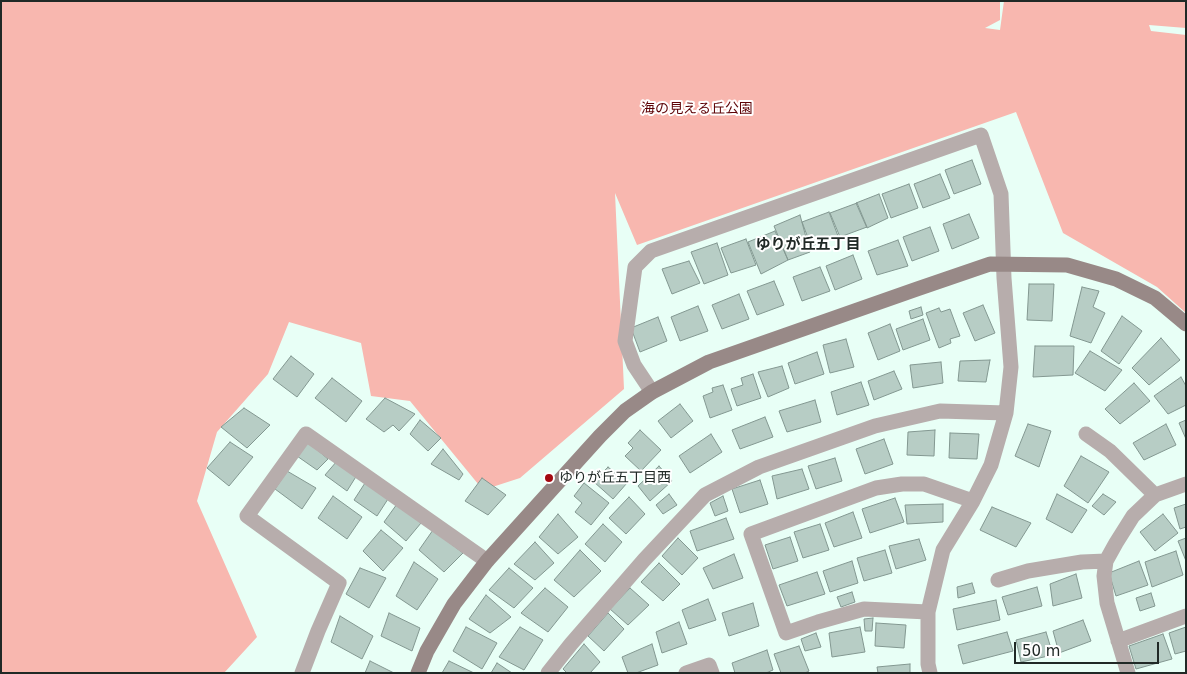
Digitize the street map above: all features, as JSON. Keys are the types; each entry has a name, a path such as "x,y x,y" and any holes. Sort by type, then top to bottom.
{"street":[{"path":"652,392 634,366 626,341 635,267 651,251 980,135 1001,194 1011,367 1006,412 991,465 973,501 943,550 928,612 928,664 930,673"},
{"path":"418,673 427,651 454,604 487,561 600,436 625,412 652,392 709,362 990,264 1067,265 1116,279 1155,298 1186,324"},
{"path":"548,673 638,567 705,495 759,467 875,426 940,411 1006,412"},
{"path":"302,673 318,630 339,583 247,516 306,434 487,561"},
{"path":"1086,434 1110,451 1155,495"},
{"path":"928,612 864,609 786,633 751,534 876,488 902,484 924,484 973,501"},
{"path":"1123,671 1118,641 1106,603 1104,576 1106,561 1133,516 1155,495 1186,484"},
{"path":"998,580 1028,571 1082,562 1106,561"},
{"path":"1118,641 1186,616"},
{"path":"686,673 709,665 712,673"}],"green space":[{"name":"海の見える丘公園","path":"1,1 1000,1 1000,20 985,28 1000,30 1004,1 1186,1 1186,28 1149,25 1151,31 1186,35 1186,313 1157,287 1063,233 1016,112 637,245 615,193 624,389 520,478 483,490 410,401 371,396 361,343 289,322 268,374 217,432 197,501 257,637 224,673 1,673"}],"building":[{"path":"972,160 981,184 954,194 945,170"},
{"path":"940,174 950,198 923,208 914,184"},
{"path":"909,184 918,208 891,218 882,194"},
{"path":"879,194 888,218 867,228 856,203"},
{"path":"857,203 867,227 840,237 830,213"},
{"path":"829,212 838,236 811,246 802,222"},
{"path":"969,214 979,238 952,249 943,224"},
{"path":"800,215 810,252 788,260 774,226"},
{"path":"930,227 939,251 912,261 903,237"},
{"path":"775,231 788,260 761,274 748,242"},
{"path":"746,239 756,265 731,273 721,248"},
{"path":"898,240 908,266 877,275 868,251"},
{"path":"717,243 728,275 704,284 691,252"},
{"path":"853,255 862,279 835,290 826,266"},
{"path":"689,261 700,283 672,294 662,269"},
{"path":"820,267 830,291 802,301 793,277"},
{"path":"774,281 784,305 757,315 747,291"},
{"path":"1029,284 1054,284 1052,321 1027,320"},
{"path":"1082,287 1099,291 1093,307 1105,313 1091,343 1070,336"},
{"path":"739,294 749,319 722,329 712,305"},
{"path":"983,305 995,333 975,341 963,313"},
{"path":"698,306 708,331 680,341 671,317"},
{"path":"921,307 923,315 911,319 909,311"},
{"path":"939,308 941,312 950,309 960,336 950,339 951,343 939,348 926,313"},
{"path":"1122,316 1142,331 1119,364 1101,351"},
{"path":"658,317 667,341 640,352 631,328"},
{"path":"923,319 930,340 903,350 896,329"},
{"path":"890,324 900,351 878,360 868,333"},
{"path":"1161,338 1180,360 1149,385 1132,368"},
{"path":"846,339 854,367 830,373 823,345"},
{"path":"1035,346 1074,346 1073,375 1033,377"},
{"path":"1090,351 1122,370 1105,391 1075,373"},
{"path":"817,352 824,374 795,384 788,363"},
{"path":"291,356 314,374 297,397 273,379"},
{"path":"990,360 986,382 958,381 960,361"},
{"path":"941,362 943,383 913,388 910,365"},
{"path":"782,366 789,388 768,397 758,372"},
{"path":"894,371 902,389 874,400 868,381"},
{"path":"753,374 761,398 737,406 731,389 743,385 741,378"},
{"path":"1181,377 1186,386 1186,405 1168,414 1154,396"},
{"path":"332,378 362,401 346,422 315,398"},
{"path":"861,382 869,405 837,415 831,392"},
{"path":"1134,383 1150,401 1120,424 1105,409"},
{"path":"723,385 732,410 710,418 703,396 713,392 712,388"},
{"path":"385,398 415,414 399,431 393,425 384,432 366,419"},
{"path":"815,400 821,422 787,432 779,411"},
{"path":"680,404 693,421 671,438 658,421"},
{"path":"244,408 270,425 247,448 221,427"},
{"path":"765,417 773,437 740,449 732,430"},
{"path":"420,420 441,438 428,451 410,434"},
{"path":"1186,420 1186,439 1179,423"},
{"path":"1028,424 1051,431 1039,467 1015,456"},
{"path":"1166,424 1176,445 1144,460 1133,443"},
{"path":"640,430 661,450 641,471 625,456 633,448 628,443"},
{"path":"935,430 934,456 907,455 908,432"},
{"path":"950,433 979,434 977,459 949,458"},
{"path":"711,434 722,452 690,473 679,456"},
{"path":"884,439 893,464 865,474 856,449"},
{"path":"230,442 253,457 229,486 207,468"},
{"path":"308,442 328,459 317,470 297,456"},
{"path":"443,449 463,474 459,480 431,464"},
{"path":"1081,456 1109,472 1088,503 1064,486"},
{"path":"835,458 842,481 816,489 808,466"},
{"path":"337,461 357,475 347,491 325,475"},
{"path":"659,466 672,481 650,501 638,486"},
{"path":"608,467 627,483 613,499 594,482"},
{"path":"802,469 809,489 777,499 772,476"},
{"path":"287,471 316,488 302,509 275,489"},
{"path":"482,478 506,495 488,515 465,501"},
{"path":"760,480 768,504 740,513 732,489"},
{"path":"365,483 388,499 377,516 354,500"},
{"path":"584,483 609,503 591,525 575,512 582,503 574,496"},
{"path":"669,494 677,505 663,514 656,505"},
{"path":"1057,494 1087,510 1072,533 1046,519"},
{"path":"1103,494 1116,502 1104,515 1092,506"},
{"path":"333,496 362,517 347,539 318,518"},
{"path":"723,496 728,511 715,516 710,503"},
{"path":"629,497 645,514 626,534 609,518"},
{"path":"895,498 904,522 870,533 862,509"},
{"path":"397,504 421,523 406,541 384,522"},
{"path":"943,504 943,522 907,524 905,505"},
{"path":"1186,504 1186,527 1180,529 1174,508"},
{"path":"992,507 1031,523 1016,547 980,530"},
{"path":"853,512 862,538 834,547 825,523"},
{"path":"558,514 578,537 558,554 539,537"},
{"path":"1163,514 1178,533 1155,551 1140,532"},
{"path":"726,518 734,539 697,551 690,531"},
{"path":"603,524 622,542 605,562 585,544"},
{"path":"820,524 829,550 803,558 794,532"},
{"path":"381,530 403,548 383,571 363,551"},
{"path":"433,530 463,553 444,572 419,550"},
{"path":"790,537 798,561 773,569 765,545"},
{"path":"678,538 698,558 682,575 662,556"},
{"path":"1186,538 1186,561 1178,541"},
{"path":"919,539 926,560 896,569 889,546"},
{"path":"535,542 554,563 535,580 514,564"},
{"path":"580,550 601,571 574,597 554,580"},
{"path":"885,550 892,573 864,581 857,558"},
{"path":"1176,551 1183,575 1152,587 1145,562"},
{"path":"734,554 743,578 713,589 703,568"},
{"path":"852,561 858,583 830,592 823,571"},
{"path":"1139,561 1148,585 1116,596 1109,573"},
{"path":"414,562 438,579 417,610 396,596"},
{"path":"659,563 680,584 663,601 641,582"},
{"path":"360,568 386,578 369,608 346,594"},
{"path":"509,568 533,588 514,608 489,590"},
{"path":"817,572 825,594 787,606 779,585"},
{"path":"1076,574 1082,598 1053,606 1050,584"},
{"path":"972,583 975,593 958,598 957,587"},
{"path":"1037,587 1042,606 1008,615 1002,597"},
{"path":"545,588 568,607 548,632 521,613"},
{"path":"630,588 649,605 628,625 610,609"},
{"path":"852,592 855,602 841,607 837,597"},
{"path":"1151,593 1155,606 1140,611 1136,598"},
{"path":"486,595 511,617 490,633 469,619"},
{"path":"708,599 716,620 689,629 682,610"},
{"path":"996,600 1000,620 957,630 953,609"},
{"path":"753,603 759,626 729,636 722,613"},
{"path":"389,613 420,628 412,651 381,636"},
{"path":"608,613 624,629 604,651 588,636"},
{"path":"340,616 373,636 362,659 331,642"},
{"path":"873,618 872,631 865,631 864,619"},
{"path":"1083,620 1091,641 1059,653 1053,631"},
{"path":"679,622 687,644 662,653 656,632"},
{"path":"876,623 906,625 904,648 875,646"},
{"path":"466,627 497,643 482,669 453,651"},
{"path":"520,627 543,640 524,670 499,657"},
{"path":"860,627 865,652 832,657 829,633"},
{"path":"1186,627 1186,651 1175,654 1169,633"},
{"path":"1007,632 1013,651 963,664 958,645"},
{"path":"1046,632 1053,655 1021,662 1016,640"},
{"path":"816,633 821,647 805,651 801,639"},
{"path":"1163,634 1172,659 1136,669 1129,646"},
{"path":"584,644 600,662 590,673 567,673 563,669"},
{"path":"652,644 658,665 636,673 628,673 622,657"},
{"path":"799,646 809,671 805,673 781,673 774,654"},
{"path":"767,650 773,670 766,673 735,673 732,663"},
{"path":"370,661 394,673 365,673"},
{"path":"449,661 474,673 442,673"},
{"path":"497,663 512,673 491,673"},
{"path":"910,664 910,673 878,673 877,667"}],"place":[{"name":"ゆりが丘五丁目西","path":"549,478"}],"district":[{"name":"ゆりが丘五丁目","path":"808,245"}]}
